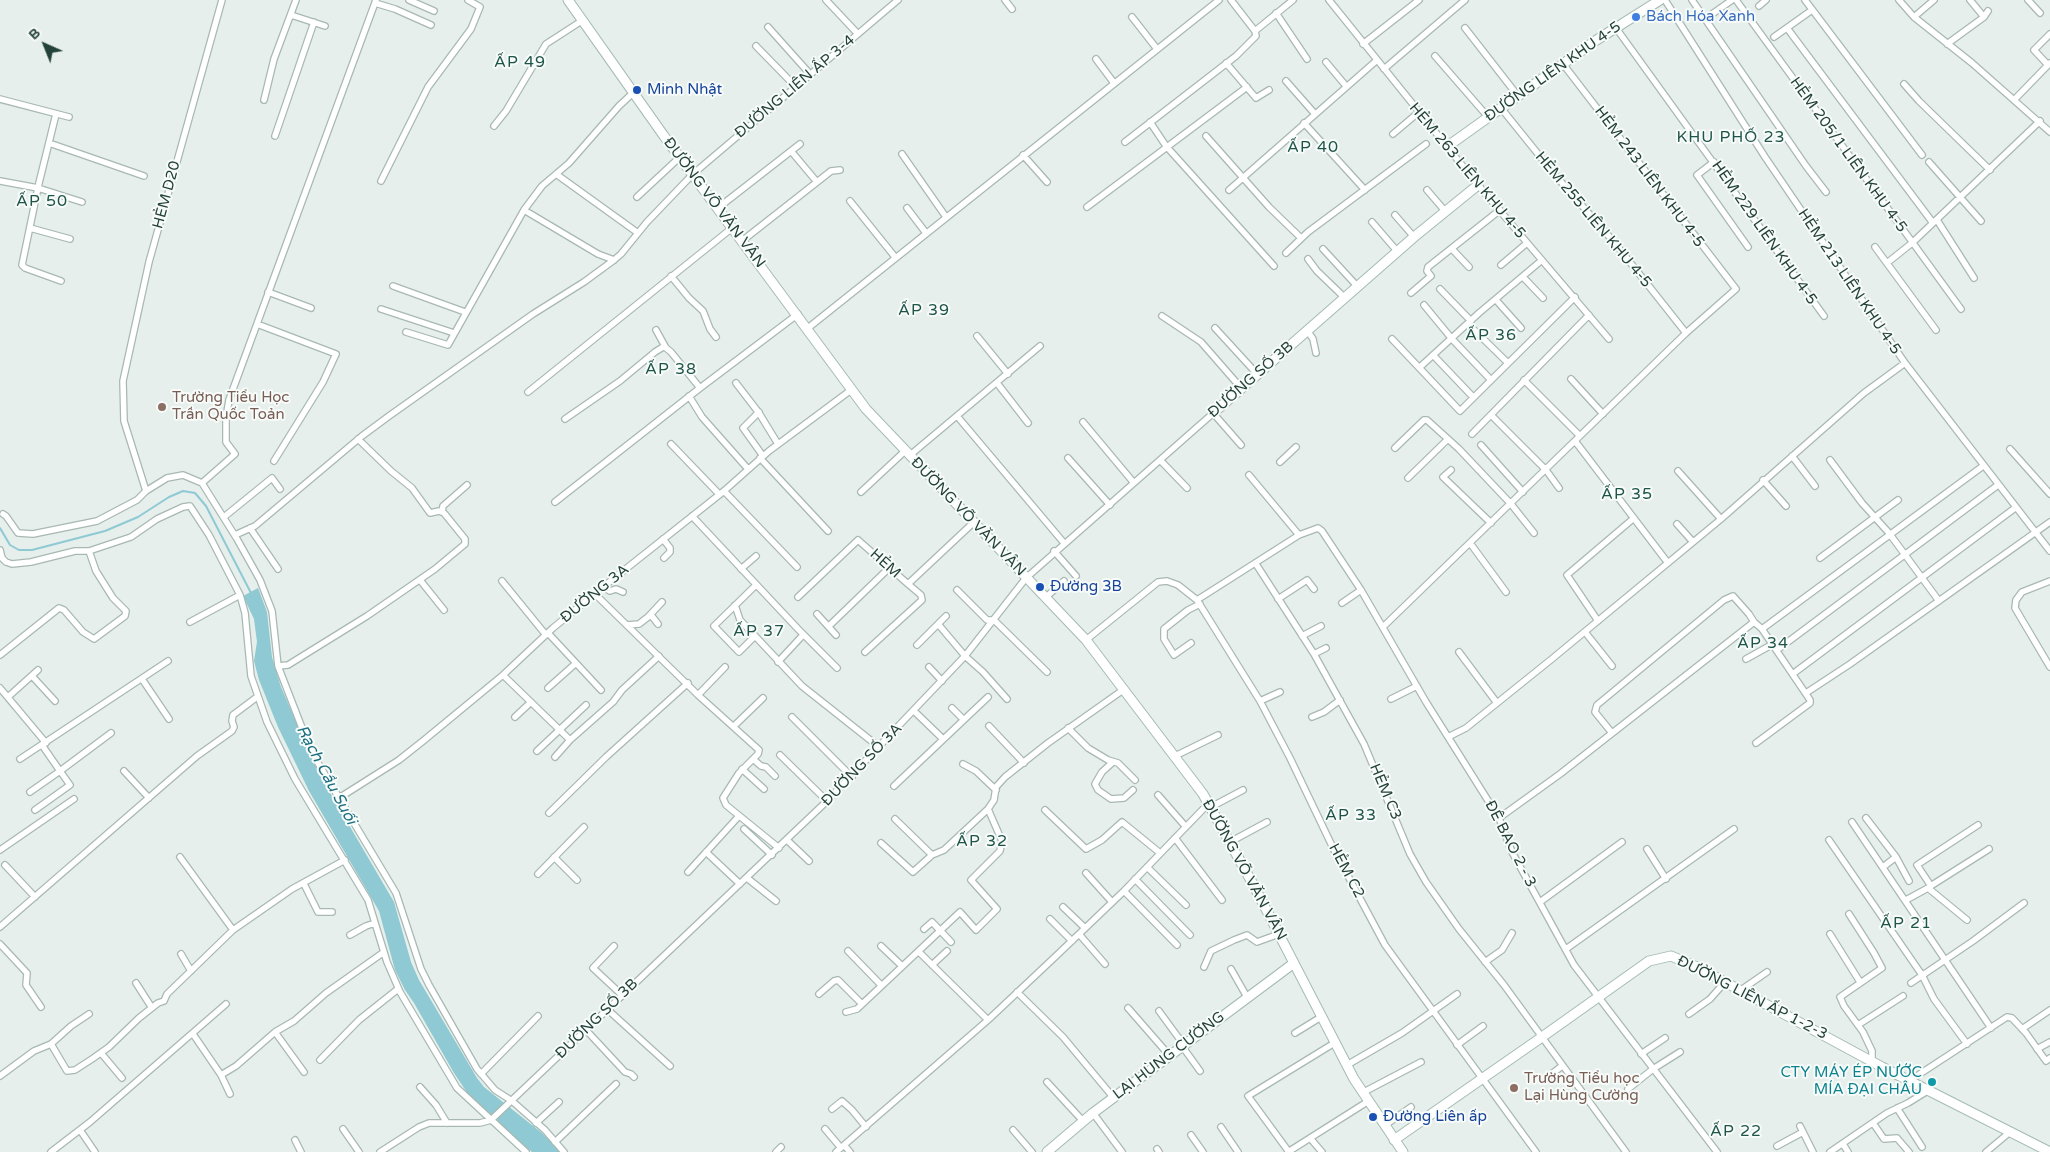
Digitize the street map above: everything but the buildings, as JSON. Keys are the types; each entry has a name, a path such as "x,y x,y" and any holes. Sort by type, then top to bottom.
{"street":[{"name":"HẺM D20","path":"146,491 124,421 122,393 148,262 222,0"},
{"path":"264,100 274,58 296,0"},
{"path":"409,0 434,11"},
{"path":"381,181 428,87 471,29 480,7 475,2 468,0"},
{"name":"ĐƯỜNG VÕ VĂN VÂN","path":"568,0 680,157 798,314 866,409 1086,640 1210,805 1280,934 1321,1017 1367,1102 1403,1152"},
{"path":"826,0 858,34"},
{"name":"ĐƯỜNG LIÊN ẤP 3-4","path":"235,535 250,528 358,439 533,314 584,282 614,260 693,174 898,0"},
{"path":"1005,0 1012,9"},
{"path":"1125,142 1226,63 1256,36 1255,31 1232,0"},
{"path":"1255,31 1293,0"},
{"name":"HẺM 263 LIÊN KHU 4-5","path":"1329,0 1478,185 1609,339"},
{"path":"1363,44 1419,0"},
{"path":"1384,69 1465,0"},
{"name":"ĐƯỜNG LIÊN KHU 4-5","path":"1448,146 1616,28 1660,0"},
{"name":"HẺM 213 LIÊN KHU 4-5","path":"1665,0 1765,157 1904,364 1968,442 1983,466 2050,551"},
{"path":"1692,0 1806,166 1826,192"},
{"path":"1705,18 1732,0"},
{"name":"HẺM 205/1 LIÊN KHU 4-5","path":"1736,0 1961,309"},
{"path":"1759,6 1766,0"},
{"path":"1805,0 1922,155"},
{"path":"1899,0 1914,16 2015,99 2050,132"},
{"path":"1914,16 1934,0"},
{"path":"1947,44 1986,14 1970,0"},
{"path":"2028,0 2040,13"},
{"path":"202,483 236,454 226,442 226,413 235,382 375,1 395,8 430,25"},
{"path":"808,328 1215,1"},
{"path":"1774,38 1812,10"},
{"path":"1276,13 1307,59"},
{"path":"291,15 325,26"},
{"path":"1132,17 1157,49"},
{"path":"494,126 506,111 546,44 583,20"},
{"path":"275,136 314,22"},
{"path":"768,27 810,74"},
{"path":"1465,28 1518,96"},
{"name":"HẺM 229 LIÊN KHU 4-5","path":"1616,28 1824,316"},
{"path":"1787,28 1874,146 1935,221 1974,278"},
{"path":"2015,99 2049,64 2034,50 2050,34"},
{"path":"756,46 795,86"},
{"path":"1435,56 1488,118"},
{"path":"1096,59 1114,83"},
{"path":"1229,190 1376,60"},
{"path":"1326,62 1346,86"},
{"path":"1226,63 1256,98 1269,90"},
{"name":"HẺM 243 LIÊN KHU 4-5","path":"1564,64 1736,289 1686,333"},
{"path":"1286,81 1315,114"},
{"path":"1904,84 1919,102 1990,170"},
{"path":"1087,207 1246,87"},
{"path":"406,332 448,346 465,312 524,210 542,186 569,163 634,92"},
{"path":"0,99 69,117"},
{"name":"HẺM 255 LIÊN KHU 4-5","path":"1500,108 1555,176 1614,242 1686,333"},
{"path":"1393,134 1419,112"},
{"path":"56,114 22,265 25,268 61,281"},
{"path":"1887,263 1961,197 2040,121"},
{"path":"1150,122 1166,146 1274,266"},
{"path":"1304,123 1365,190"},
{"path":"1206,136 1269,207 1301,238"},
{"path":"50,143 144,176"},
{"path":"718,208 800,144"},
{"path":"1286,253 1301,238 1426,144"},
{"path":"791,151 817,182"},
{"path":"902,154 946,216"},
{"path":"1023,155 1047,182"},
{"path":"637,197 680,157"},
{"path":"1714,162 1697,175 1748,246"},
{"path":"1929,162 1981,221"},
{"path":"742,241 831,171 840,170"},
{"path":"556,174 638,233"},
{"path":"0,181 38,188 82,202"},
{"name":"ĐƯỜNG SỐ 3B","path":"1026,578 1054,551 1110,505 1344,297 1478,185"},
{"path":"1426,190 1445,211"},
{"path":"850,201 895,258"},
{"path":"907,208 926,233"},
{"path":"524,210 598,254 614,260"},
{"path":"1411,293 1431,276 1427,271 1428,267 1500,210"},
{"path":"1395,214 1414,237"},
{"path":"1372,222 1397,252"},
{"path":"30,228 70,239"},
{"path":"528,392 732,228"},
{"path":"1501,266 1527,242"},
{"path":"1875,247 1936,330"},
{"path":"1323,249 1358,286"},
{"path":"1452,249 1469,267"},
{"path":"1308,258 1344,297"},
{"path":"1420,368 1542,260"},
{"path":"671,276 689,298 703,311 710,329 716,337"},
{"path":"1523,277 1542,298"},
{"path":"393,286 465,312"},
{"path":"1440,289 1508,362"},
{"path":"268,292 311,308"},
{"path":"1392,339 1460,412 1575,297"},
{"path":"1496,300 1521,328"},
{"path":"1424,305 1452,339 1491,380"},
{"path":"381,309 454,333"},
{"path":"555,502 798,314"},
{"path":"1472,434 1589,315"},
{"path":"1162,316 1200,342 1242,389"},
{"path":"256,324 336,354 323,382 274,461"},
{"path":"1214,328 1258,375"},
{"path":"656,330 666,348 700,388"},
{"path":"1307,330 1313,339 1316,353"},
{"path":"1383,627 1686,333"},
{"path":"977,336 1008,374"},
{"path":"861,492 957,416 1040,346"},
{"path":"565,419 620,381 655,352 663,347 666,348"},
{"path":"1433,355 1473,397"},
{"path":"1448,737 1466,728 1585,632 1721,519 1864,393 1904,364"},
{"path":"1571,379 1602,414"},
{"path":"1524,380 1580,436"},
{"path":"736,383 758,412 778,444"},
{"path":"996,383 1028,423"},
{"name":"ĐƯỜNG 3A","path":"339,798 399,760 502,676 602,587 721,493 778,444 852,390"},
{"path":"690,396 702,416 748,468"},
{"path":"1216,410 1241,445"},
{"path":"758,412 743,428 762,457 828,531"},
{"path":"1492,415 1546,470 1559,488"},
{"path":"957,416 1064,543"},
{"path":"1395,448 1425,419 1448,438 1511,504 1534,533"},
{"path":"1084,422 1134,483"},
{"path":"1408,478 1448,438"},
{"path":"358,439 391,471 412,488 430,513 442,512"},
{"path":"1575,441 1668,563"},
{"path":"671,444 797,567"},
{"path":"1481,445 1523,492"},
{"path":"1280,462 1296,446"},
{"path":"2010,449 2050,494"},
{"path":"1792,456 1815,486"},
{"path":"1068,458 1110,505"},
{"path":"1160,460 1187,488"},
{"path":"1830,460 1862,503 1889,533 1939,601"},
{"path":"1762,629 1889,533 1983,466"},
{"path":"1451,470 1443,477 1491,523"},
{"path":"1678,471 1721,519"},
{"path":"1191,643 1174,655 1164,639 1164,629 1198,602 1299,535 1249,475"},
{"path":"3,514 18,533 33,534 98,521 140,500 146,491 162,480 176,476 188,477 202,483 235,535 260,580 272,611 278,666 315,758 396,893 421,969 429,985 476,1069 495,1090 536,1123 564,1152"},
{"path":"224,517 272,478 280,489"},
{"path":"1764,480 1786,506"},
{"path":"442,512 444,506 467,485"},
{"path":"1777,650 1998,485"},
{"path":"1820,558 1898,500"},
{"path":"0,550 2,558 12,564 89,551 131,536 156,518 190,506 209,535 240,595 245,613 251,676 267,722 295,779 368,900 398,989 427,1041 457,1088 526,1152"},
{"path":"1794,673 2016,508"},
{"path":"278,666 288,665 367,616 420,580 465,544 465,539 442,512"},
{"path":"692,516 803,635 837,668"},
{"path":"1598,621 1567,575 1634,518"},
{"path":"1806,693 2050,522"},
{"name":"HẺM","path":"798,597 858,540 908,584 973,523"},
{"path":"1677,524 1693,542"},
{"path":"250,528 278,569"},
{"name":"ĐÊ BAO 2 - 3","path":"1299,535 1318,528 1331,542 1499,818 1512,852 1574,965 1717,1152"},
{"path":"663,539 670,548 670,552 664,558"},
{"path":"1470,543 1506,592"},
{"path":"0,655 60,608 64,610 83,632 94,639 125,616 126,612 113,598 96,571 89,551"},
{"path":"1054,551 1076,576"},
{"path":"741,569 756,556"},
{"name":"HẺM C3","path":"1256,564 1314,654 1364,744 1410,854 1426,882 1456,926 1486,962 1626,1152"},
{"path":"829,626 889,568"},
{"name":"ĐƯỜNG SỐ 3A","path":"684,939 852,777 965,656 1026,578"},
{"path":"420,580 444,610"},
{"path":"1278,599 1307,580 1314,588"},
{"path":"1045,598 1064,581"},
{"path":"1086,640 1158,582 1167,581 1178,585 1198,602"},
{"path":"2050,581 2022,592 2016,600 2015,608 2050,667"},
{"path":"502,582 547,634 601,690"},
{"path":"865,652 922,600 921,595 908,584"},
{"path":"755,636 739,652 714,626 756,585"},
{"path":"602,587 610,591 616,589 623,592"},
{"path":"957,590 987,620 994,620 1047,672"},
{"path":"1342,603 1361,590"},
{"path":"595,594 698,695 759,750 753,759 742,769 723,798 726,805 779,848"},
{"path":"190,622 240,595"},
{"path":"1612,733 1595,712 1597,705 1724,600 1733,596 1762,629 1794,673 1810,700 1810,703 1756,743"},
{"path":"627,625 639,624 662,602"},
{"name":"HẺM C2","path":"1198,602 1260,701 1290,758 1334,850 1386,945 1536,1152"},
{"path":"735,605 740,620 802,686 879,747"},
{"path":"817,614 836,635"},
{"path":"650,615 658,624"},
{"path":"917,645 946,616"},
{"path":"1499,818 1560,774 1754,622"},
{"path":"938,624 965,656 983,672 1007,699"},
{"path":"1302,636 1321,626"},
{"path":"1585,632 1612,666"},
{"path":"778,662 803,635"},
{"path":"1746,659 1773,644"},
{"path":"1314,654 1326,648"},
{"path":"1459,652 1498,703"},
{"path":"554,757 659,656"},
{"path":"20,759 168,661"},
{"path":"548,688 576,664"},
{"path":"929,667 942,681"},
{"path":"698,695 725,668"},
{"path":"8,697 38,670"},
{"path":"32,676 55,702"},
{"path":"502,676 570,740"},
{"path":"142,679 169,719"},
{"path":"549,813 614,750 688,684"},
{"path":"1391,699 1417,686"},
{"path":"0,688 44,744 70,785 35,810"},
{"path":"881,842 913,872 932,855 944,850 988,809 994,800 996,787 1005,777 1068,728 1123,690"},
{"path":"1260,701 1280,692"},
{"path":"0,927 197,756 232,731 234,727 233,715 257,697"},
{"path":"894,786 988,697"},
{"path":"734,726 763,698"},
{"path":"1312,717 1324,712 1340,700"},
{"path":"515,717 531,702"},
{"path":"536,751 586,705"},
{"path":"952,708 963,719"},
{"path":"914,711 943,739"},
{"path":"792,718 852,777"},
{"path":"989,726 1024,763"},
{"path":"1068,728 1088,748 1118,763 1135,780"},
{"path":"30,792 111,733"},
{"path":"1174,756 1218,735"},
{"path":"780,755 828,801"},
{"path":"753,759 761,766 766,767 775,776"},
{"path":"1113,762 1102,772 1095,784 1098,790 1111,799 1124,798 1133,790"},
{"path":"963,764 976,771 996,790"},
{"path":"742,769 764,789"},
{"path":"124,771 149,798"},
{"path":"840,1149 921,1076 988,1020 1124,891 1210,805 1243,790"},
{"path":"1158,795 1186,827"},
{"path":"0,850 74,799"},
{"path":"846,1012 857,1009 960,912 976,930 998,909 971,880 1002,847 1002,841 988,809"},
{"path":"1045,810 1086,849 1102,840 1122,822 1160,853"},
{"path":"688,872 739,816"},
{"path":"1866,818 1896,857 1909,882"},
{"path":"895,819 932,855"},
{"path":"1230,842 1267,822"},
{"path":"1852,822 1991,1028"},
{"path":"1967,920 1930,887 1917,865 1978,825"},
{"path":"538,874 584,827"},
{"path":"744,829 772,855"},
{"path":"1566,949 1734,829"},
{"path":"1175,838 1222,900"},
{"path":"787,840 809,861"},
{"path":"1829,840 1922,975 1934,999 1967,1044"},
{"path":"1540,902 1622,842"},
{"path":"1906,900 1930,887 1988,849"},
{"path":"1647,850 1666,879"},
{"path":"706,852 740,884"},
{"path":"180,857 233,930"},
{"path":"1882,867 1896,857"},
{"path":"554,858 577,880"},
{"path":"51,1044 67,1071 75,1070 101,1053 152,1008 164,1001 167,994 233,930 284,894 345,860"},
{"path":"5,865 35,897"},
{"path":"1147,867 1186,904"},
{"path":"1086,874 1112,902"},
{"path":"747,878 776,901"},
{"path":"1135,879 1190,935"},
{"path":"304,884 318,912 332,912"},
{"path":"1124,891 1177,945"},
{"path":"1911,983 2024,903"},
{"path":"1063,907 1085,928"},
{"path":"1849,914 1882,968 1840,997 1872,1051 1872,1061"},
{"path":"1050,919 1072,941"},
{"path":"924,929 932,922 951,942"},
{"path":"350,935 375,923"},
{"path":"1486,962 1502,950 1512,933"},
{"path":"1079,934 1105,964"},
{"path":"1204,968 1211,951 1234,940 1247,935 1257,942 1280,934"},
{"path":"1830,934 1860,982"},
{"name":"ĐƯỜNG SỐ 3B","path":"490,1120 622,994 684,939"},
{"path":"0,944 27,973 26,985 41,1007"},
{"path":"614,946 594,968 622,994"},
{"path":"881,946 902,966"},
{"path":"932,964 947,951"},
{"path":"221,1075 236,1066 275,1032 294,1021 326,993 384,952"},
{"path":"848,952 881,985"},
{"path":"919,952 988,1020"},
{"path":"181,954 192,971"},
{"name":"ĐƯỜNG LIÊN ẤP 1-2-3","path":"1394,1140 1649,961 1671,956 1697,967 1872,1061 2050,1152"},
{"name":"LẠI HÙNG CƯỜNG","path":"1047,1152 1113,1097 1294,963"},
{"path":"1231,969 1247,997"},
{"path":"1740,990 1767,972"},
{"path":"819,994 834,981 838,980 862,1004"},
{"path":"1689,1014 1710,999 1725,982"},
{"path":"136,983 152,1008"},
{"path":"320,1060 359,1020 398,989"},
{"path":"1017,992 1063,1037 1113,1097"},
{"path":"1347,1065 1402,1034 1457,994"},
{"path":"1858,1025 1903,996"},
{"path":"51,1152 80,1130 226,1004"},
{"path":"1128,1008 1169,1055"},
{"path":"607,1009 670,1066"},
{"path":"2022,1029 2050,1010"},
{"path":"1159,1011 1200,1071"},
{"path":"0,1076 34,1051 51,1044 71,1026 89,1014"},
{"path":"482,1074 538,1016"},
{"path":"1295,1033 1321,1017"},
{"path":"1909,1080 2007,1017 2012,1018 2022,1029 2046,1061 2050,1058"},
{"path":"1457,1045 1483,1026"},
{"path":"586,1030 624,1072 634,1077"},
{"path":"275,1032 304,1072"},
{"path":"193,1034 221,1075 230,1094"},
{"path":"1641,1054 1665,1038"},
{"path":"1336,1042 1248,1096 1289,1152 1367,1102"},
{"path":"2037,1049 2050,1042"},
{"path":"1628,1089 1653,1069 1680,1052"},
{"path":"101,1053 122,1078"},
{"path":"1362,1093 1421,1062"},
{"path":"1549,1076 1562,1066"},
{"path":"1047,1082 1083,1121"},
{"path":"555,1142 616,1084"},
{"path":"420,1087 436,1105 447,1123"},
{"path":"1830,1152 1886,1113 1929,1090"},
{"path":"832,1108 842,1101 866,1127"},
{"path":"536,1123 559,1102"},
{"path":"1384,1126 1412,1107"},
{"path":"1897,1108 1922,1146"},
{"path":"1093,1113 1122,1152"},
{"path":"380,1152 419,1127 429,1123 480,1123 490,1120"},
{"path":"1873,1123 1884,1139 1897,1138 1909,1152"},
{"path":"1221,1127 1238,1152"},
{"path":"343,1129 359,1152"},
{"path":"825,1129 840,1149 850,1152"},
{"path":"1777,1146 1801,1129 1813,1152"},
{"path":"80,1130 95,1152"},
{"path":"1013,1130 1032,1152"},
{"path":"1986,1152 2010,1132"},
{"path":"1191,1135 1203,1152"},
{"path":"1310,1138 1322,1152"},
{"path":"295,1140 301,1152"},
{"path":"1843,1144 1848,1152"},
{"path":"776,1152 781,1147"}],"water":[{"path":"258,588 267,612 272,657 281,687 318,772 394,902 411,962 419,980 484,1087 542,1133 561,1152 532,1152 470,1097 405,990 395,970 379,911 309,791 278,727 259,680 254,661 257,642 254,619 243,596"}],"waterway":[{"name":"Rạch Cầu Suối","path":"0,528 10,545 19,550 32,550 105,531 138,517 169,497 183,491 195,493 206,506 251,593"}],"place":[{"name":"Bách Hóa Xanh","path":"1636,17"},
{"name":"Minh Nhật","path":"637,90"},
{"name":"Trường Tiểu Học Trần Quốc Toản","path":"162,407"},
{"name":"Đường 3B","path":"1040,587"},
{"name":"CTY MÁY ÉP NƯỚC MÍA ĐẠI CHÂU","path":"1932,1082"},
{"name":"Trường Tiểu học Lại Hùng Cường","path":"1514,1088"},
{"name":"Đường Liên ấp","path":"1373,1117"}],"district":[{"name":"ẤP 49","path":"520,63"},
{"name":"KHU PHỐ 23","path":"1731,138"},
{"name":"ẤP 40","path":"1313,148"},
{"name":"ẤP 50","path":"42,202"},
{"name":"ẤP 39","path":"924,311"},
{"name":"ẤP 36","path":"1491,336"},
{"name":"ẤP 38","path":"671,370"},
{"name":"ẤP 35","path":"1627,495"},
{"name":"ẤP 37","path":"759,632"},
{"name":"ẤP 34","path":"1763,644"},
{"name":"ẤP 33","path":"1351,816"},
{"name":"ẤP 32","path":"982,842"},
{"name":"ẤP 21","path":"1906,924"},
{"name":"ẤP 22","path":"1736,1132"}]}
